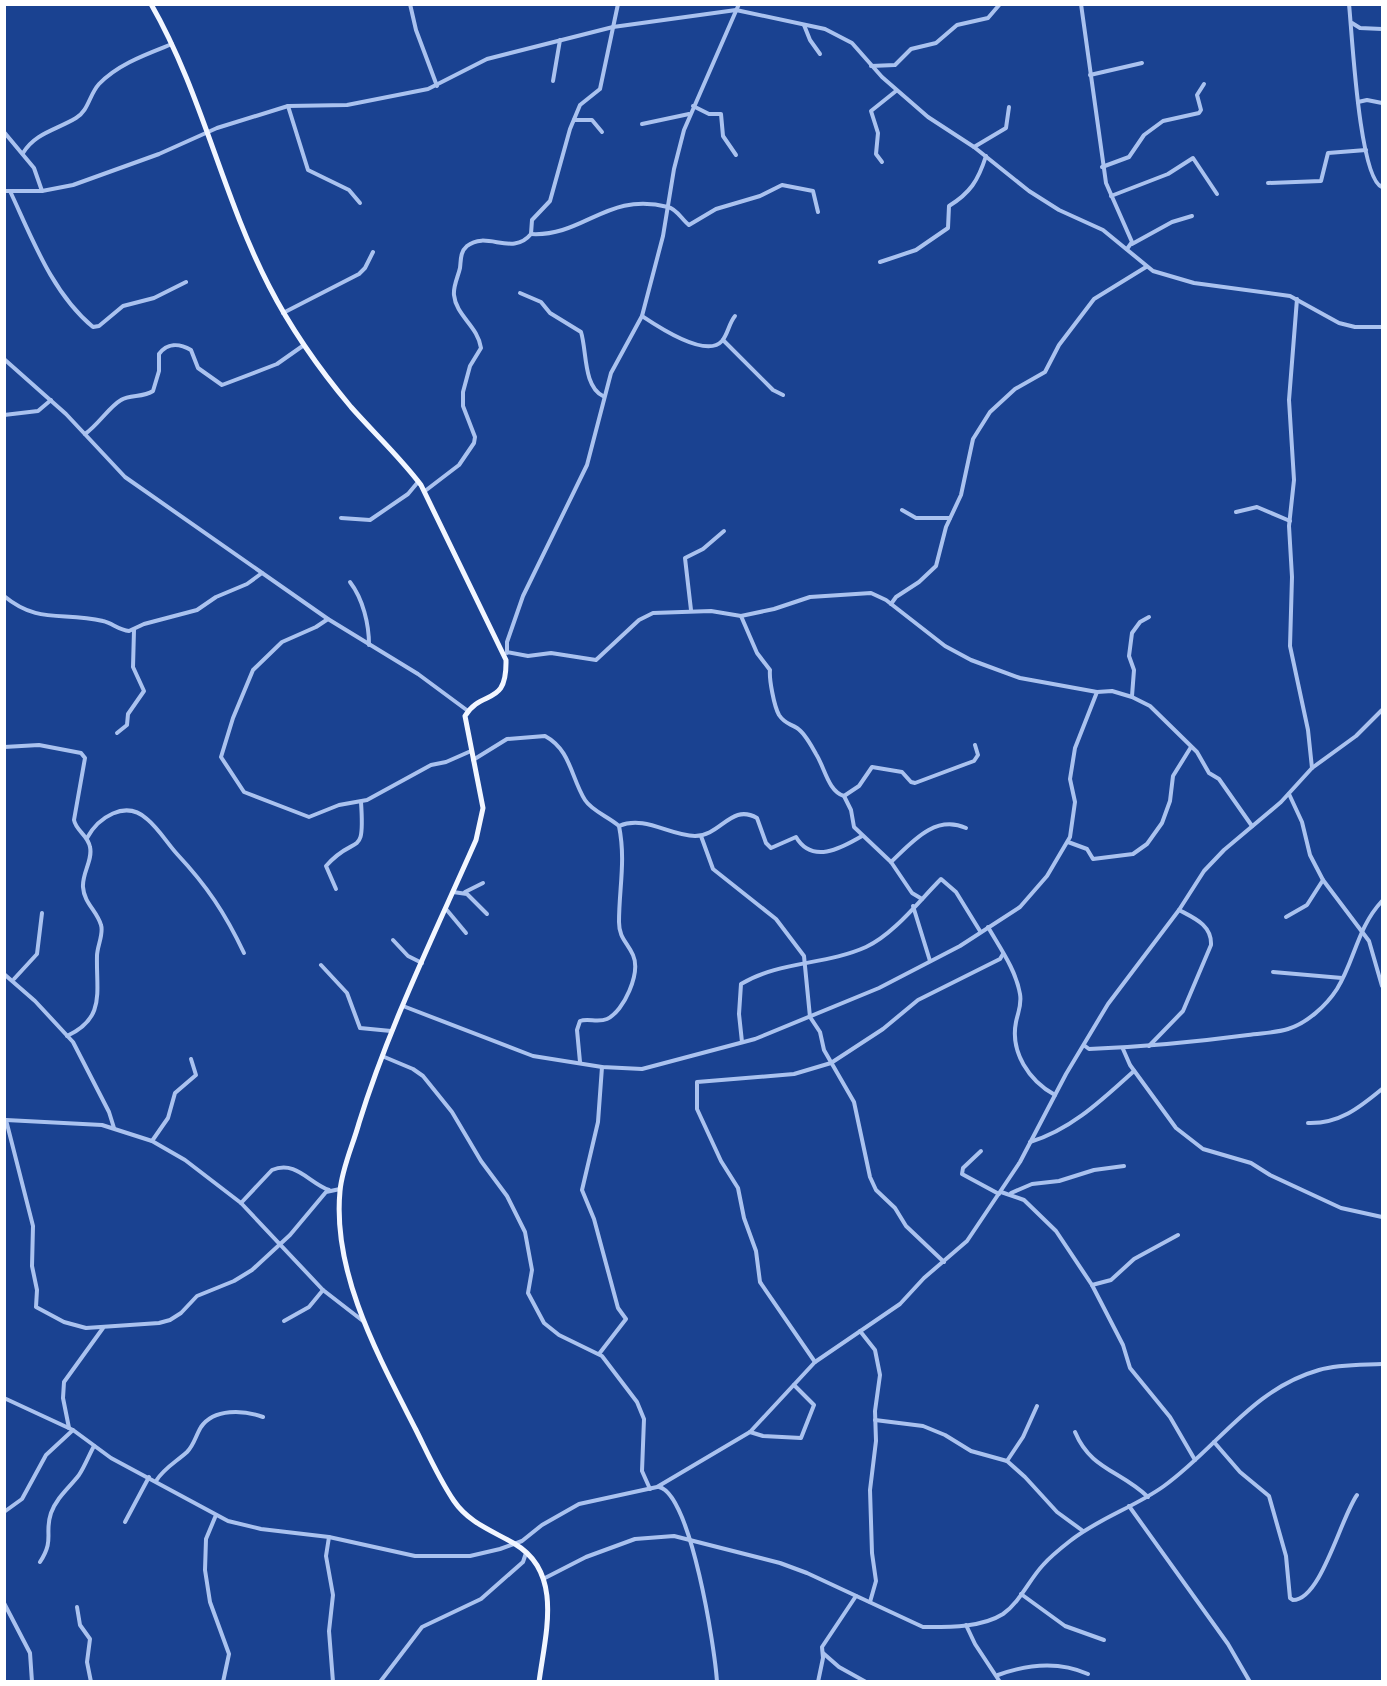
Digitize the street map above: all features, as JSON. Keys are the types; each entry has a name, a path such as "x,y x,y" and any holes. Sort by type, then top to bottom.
{"main road":[{"path":"152,4 186,70 206,133 249,242 283,313 349,404 424,490 506,660 507,676 500,691 468,711 464,724 482,796 482,819 446,909 382,1056 340,1189 340,1229 345,1256 366,1322 393,1385 454,1501 463,1513 477,1524 515,1544 526,1553 545,1578 548,1599 539,1682"}],"street":[{"path":"410,4 416,30 437,86"},
{"path":"531,234 532,220 550,201 574,120 583,101 600,89 618,4"},
{"path":"506,660 523,596 587,465 603,396 611,373 642,316 651,287 674,169 690,114 739,4"},
{"path":"871,66 895,64 911,49 936,43 957,25 987,18 1000,4"},
{"path":"1081,4 1102,167 1111,196 1132,244"},
{"path":"1349,4 1358,102 1366,150 1375,182 1383,187"},
{"path":"186,282 154,298 123,306 99,326 93,327 65,296 7,191 42,190 73,185 159,154 206,133 288,106 347,105 437,86 487,59 560,40 613,27 736,10 804,25 839,35 852,43 896,91 946,130 974,147 1059,210 1103,230 1146,267 1194,283 1263,291 1297,299 1340,322 1355,327 1383,327"},
{"path":"1351,20 1360,28 1383,29"},
{"path":"804,25 820,54"},
{"path":"553,81 560,40"},
{"path":"22,153 32,140 83,112 98,85 109,75 126,64 173,44"},
{"path":"1090,75 1142,63"},
{"path":"1102,167 1129,157 1144,135 1163,122 1199,113 1201,110 1197,95 1204,84"},
{"path":"882,162 876,154 878,133 871,111 896,91"},
{"path":"1358,102 1367,100 1383,103"},
{"path":"288,106 308,171 349,190 360,203"},
{"path":"693,106 710,114 721,114 723,136 736,155"},
{"path":"974,147 1004,130 1009,107"},
{"path":"642,124 690,114"},
{"path":"574,120 592,120 602,132"},
{"path":"4,132 38,175 42,190"},
{"path":"1268,183 1321,181 1328,153 1366,150"},
{"path":"880,262 916,250 948,228 949,206 964,197 976,183 986,156"},
{"path":"1111,196 1168,174 1194,158 1217,194"},
{"path":"408,494 424,490 459,465 474,443 475,437 463,405 463,392 466,374 481,348 478,333 465,318 454,298 462,254 468,245 477,241 508,245 521,243 531,234 564,232 593,215 624,205 668,206 689,225 716,209 752,198 785,184 813,191 818,212"},
{"path":"1127,249 1172,222 1192,216"},
{"path":"283,313 363,272 373,252"},
{"path":"891,604 896,597 933,571 950,518 962,495 973,439 990,411 1015,389 1045,372 1059,345 1094,299 1146,267"},
{"path":"520,293 541,302 550,313 581,332 586,365 596,389 603,396"},
{"path":"1297,299 1289,400 1294,480 1290,521 1292,577 1290,646 1308,730 1312,768"},
{"path":"642,316 697,345 712,346 723,340 735,316"},
{"path":"723,340 773,390 783,395"},
{"path":"85,434 102,421 122,399 142,396 153,391 159,371 159,354 165,347 178,345 191,350 198,368 222,385 277,364 304,345"},
{"path":"4,359 51,400 125,477 328,619 418,674 468,711"},
{"path":"4,414 38,411 51,400"},
{"path":"342,518 370,520 408,494 418,481"},
{"path":"1236,512 1257,507 1290,521"},
{"path":"902,510 916,518 950,518"},
{"path":"692,610 685,558 703,549 724,531"},
{"path":"4,596 14,605 33,614 104,621 125,631 197,610 216,597 247,584 262,573"},
{"path":"350,582 361,599 368,627 369,646"},
{"path":"507,652 528,656 551,653 596,660 645,616 692,610 741,616 774,609 810,597 871,593 891,604 934,638 970,660 1029,680 1097,692 1112,691 1150,706 1197,752 1209,773 1219,779 1252,826"},
{"path":"741,616 757,653 770,670 769,678 780,717 786,725 797,728 818,757 829,781 838,794 844,796"},
{"path":"1132,697 1134,670 1129,656 1132,633 1140,622 1149,617"},
{"path":"328,619 282,642 253,670 233,718 221,757 244,792 272,801 303,817 313,816 339,805 361,802 431,765 446,762 471,751"},
{"path":"117,733 127,725 128,714 144,691 133,667 134,630"},
{"path":"403,1006 484,1036 504,1047 533,1056 603,1067 655,1067 755,1039 879,988 960,946 1026,902 1068,842 1075,802 1070,779 1075,748 1097,692"},
{"path":"4,1398 71,1429 111,1458 216,1515 261,1529 329,1537 415,1556 470,1556 515,1544 561,1512 579,1504 657,1487 750,1432 815,1362 900,1304 967,1241 1000,1193 1108,1004 1179,910 1187,894 1214,859 1289,794 1312,768 1356,736 1383,710"},
{"path":"473,760 507,739 545,736 557,746 569,762 586,802 619,826 624,858 619,934 634,956 635,967 625,1000 614,1015 602,1020 580,1022 577,1030 580,1062"},
{"path":"4,747 39,745 84,755 74,820 76,826 87,838 91,850 83,886 85,897 101,925 97,954 98,1001 92,1017 67,1036"},
{"path":"844,796 859,786 872,767 902,772 915,783 974,761 978,755 975,745"},
{"path":"1068,842 1087,849 1094,859 1102,860 1133,854 1143,849 1162,823 1170,801 1173,776 1191,747"},
{"path":"1289,794 1302,822 1310,855 1323,880 1369,941 1383,986"},
{"path":"844,796 854,827 891,862 912,893 922,899"},
{"path":"336,889 326,866 361,840 361,802"},
{"path":"87,838 98,821 106,816 127,811 147,818 215,898 244,952"},
{"path":"619,826 634,822 701,836 714,831 732,816 744,813 757,818 766,843 771,848 796,837 802,848 810,852 820,852 840,847 862,836"},
{"path":"891,862 919,836 935,826 946,823 966,828"},
{"path":"701,836 713,869 784,927 807,962 810,1017 820,1032 824,1050 842,1077 854,1102 870,1177 876,1190 895,1208 906,1226 944,1262"},
{"path":"742,1042 740,986 758,976 873,944 896,926 941,879 956,892 980,931"},
{"path":"1286,917 1307,905 1323,880"},
{"path":"464,893 483,883"},
{"path":"453,892 471,896 487,914"},
{"path":"1085,1046 1089,1049 1123,1049 1196,1043 1289,1029 1320,1009 1336,990 1362,930 1383,901"},
{"path":"913,906 930,961"},
{"path":"446,909 466,933"},
{"path":"1149,1046 1183,1011 1211,945 1206,926 1179,910"},
{"path":"14,979 37,954 42,913"},
{"path":"988,927 1017,980 1020,994 1015,1036 1019,1054 1030,1077 1055,1095"},
{"path":"393,939 408,956 422,963"},
{"path":"815,1362 760,1282 756,1251 744,1218 738,1188 700,1117 696,1089 700,1080 794,1074 831,1063 883,1029 910,1005 1000,959 1003,954"},
{"path":"321,966 347,993 360,1028 392,1031"},
{"path":"1273,972 1342,978"},
{"path":"4,974 14,979 67,1036 83,1059 109,1112 114,1129"},
{"path":"1123,1049 1134,1071 1176,1128 1203,1149 1251,1163 1270,1175 1341,1208 1383,1217"},
{"path":"382,1056 413,1069 423,1076 452,1112 481,1161 507,1196 525,1232 532,1270 527,1287 528,1293 544,1323 559,1335 599,1354 608,1361 642,1409 644,1419 642,1472 650,1489"},
{"path":"152,1142 168,1118 175,1093 196,1075 191,1059"},
{"path":"599,1354 626,1319 618,1308 594,1219 582,1190 598,1122 603,1067"},
{"path":"1030,1142 1051,1136 1095,1107 1134,1071"},
{"path":"1308,1123 1319,1123 1346,1116 1383,1089"},
{"path":"330,1190 280,1245 252,1270 234,1281 197,1296 181,1313 170,1320 104,1328 72,1325 36,1307 37,1290 32,1266 33,1226 5,1120 102,1125 152,1142 185,1160 241,1203 280,1245 323,1290 357,1318 366,1322"},
{"path":"981,1151 963,1168 962,1174 1000,1193 1010,1193 1032,1184 1059,1181 1094,1170 1124,1166"},
{"path":"241,1203 272,1170 279,1167 300,1172 330,1190 340,1189"},
{"path":"1010,1193 1024,1200 1047,1219 1092,1285 1123,1345 1130,1368 1170,1417 1195,1460"},
{"path":"1092,1285 1112,1280 1139,1256 1178,1235"},
{"path":"284,1321 309,1307 323,1290"},
{"path":"71,1429 63,1398 64,1382 104,1328"},
{"path":"860,1331 875,1350 880,1375 870,1510 876,1581 870,1602"},
{"path":"545,1578 586,1557 635,1539 654,1536 688,1538 780,1563 923,1627 966,1625 1001,1615 1021,1594 1042,1565 1083,1531 1148,1497 1195,1460 1251,1406 1270,1391 1298,1376 1322,1369 1383,1364"},
{"path":"750,1432 763,1436 801,1438 814,1405 794,1385"},
{"path":"1007,1461 1023,1437 1037,1406"},
{"path":"156,1481 167,1467 190,1449 201,1427 215,1415 247,1414 263,1417"},
{"path":"875,1420 923,1426 945,1435 971,1451 1007,1461 1026,1477 1057,1512 1083,1531"},
{"path":"4,1512 22,1499 46,1455 71,1429"},
{"path":"1075,1432 1092,1460 1132,1482 1148,1497"},
{"path":"1214,1442 1240,1472 1269,1496 1286,1556 1290,1598 1293,1600 1301,1599 1314,1588 1344,1516 1357,1495"},
{"path":"40,1562 50,1545 49,1523 52,1512 64,1491 79,1474 94,1446"},
{"path":"125,1522 149,1478"},
{"path":"657,1487 666,1489 675,1499 697,1558 717,1682"},
{"path":"1129,1506 1228,1644 1250,1682"},
{"path":"216,1515 206,1539 206,1578 210,1602 221,1626 229,1654 223,1682"},
{"path":"329,1537 326,1556 333,1595 329,1631 333,1682"},
{"path":"380,1682 422,1627 482,1599 523,1562 526,1553"},
{"path":"1021,1594 1065,1626 1104,1640"},
{"path":"818,1682 825,1658 823,1645 856,1596"},
{"path":"4,1603 30,1653 32,1682"},
{"path":"77,1606 80,1625 90,1639 87,1662 91,1682"},
{"path":"966,1625 975,1644 998,1675 1000,1682"},
{"path":"825,1658 866,1682"},
{"path":"998,1675 1019,1668 1057,1664 1088,1674"}]}
